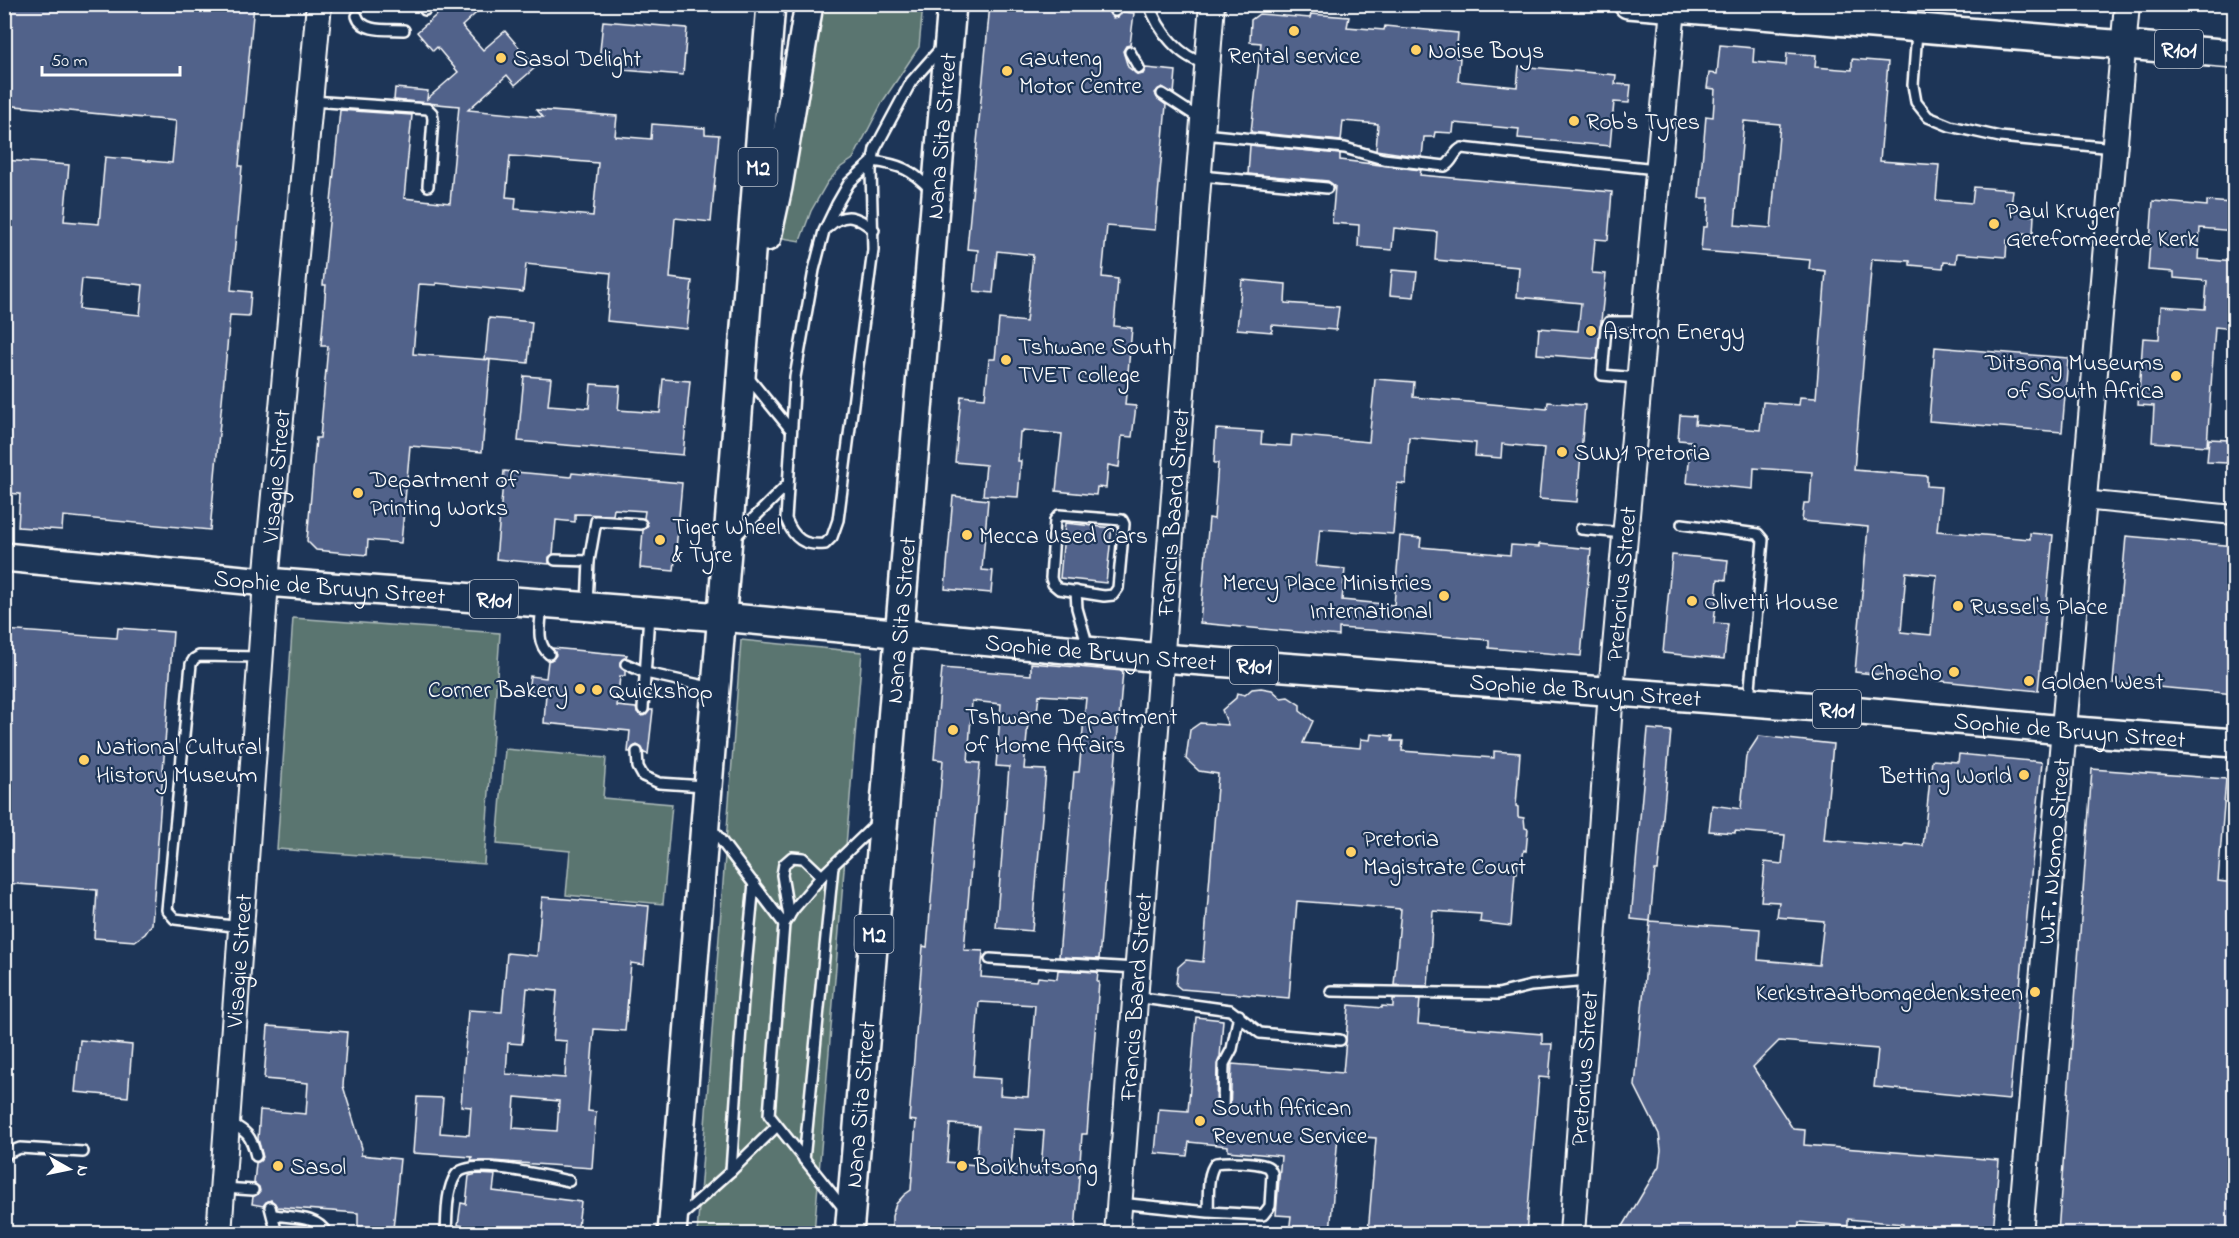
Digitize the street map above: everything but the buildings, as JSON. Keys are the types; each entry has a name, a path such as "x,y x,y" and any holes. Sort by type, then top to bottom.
{"main road":[{"name":"M2","path":"672,1228 771,4"},
{"path":"745,329 778,187 808,4"},
{"name":"Nana Sita Street","path":"850,1225 952,4"},
{"name":"R101","path":"1628,4 2235,54"},
{"name":"Sophie de Bruyn Street","path":"4,557 266,582 722,617 1090,652 1611,691 2235,743"}],"street":[{"name":"Visagie Street","path":"219,1233 266,582 319,4"},
{"name":"Francis Baard Street","path":"1117,1233 1212,4"},
{"name":"W.F. Nkomo Street","path":"2020,1233 2127,4"},
{"name":"Pretorius Street","path":"1572,1233 1611,691 1673,6"},
{"path":"2083,500 2235,515"}],"lane":[{"path":"1149,4 1157,22 1183,54 1190,59 1207,64"},
{"path":"357,16 359,22 365,27 404,30"},
{"path":"1917,28 1913,85 1916,102 1929,117 1950,126 2000,137 2114,148"},
{"path":"873,161 849,183 824,231 814,270 795,377 786,519 791,532 801,542 814,545 825,544 832,537 838,520 873,250 871,171 873,161 875,149 911,82 949,40"},
{"path":"1130,52 1139,68"},
{"path":"1162,94 1203,127 1345,148 1383,159 1445,166 1462,148 1659,169"},
{"path":"310,100 428,109 433,119 428,186"},
{"path":"873,161 898,165 916,174 936,195"},
{"path":"1199,176 1327,188"},
{"path":"824,231 837,219 849,217 860,219 874,230"},
{"path":"1640,378 1602,375 1606,328 1609,322 1645,322"},
{"path":"742,370 791,430"},
{"path":"728,545 787,485"},
{"path":"1059,515 1122,520 1124,524 1118,588 1113,595 1104,596 1076,591 1059,588 1053,584 1051,578 1055,520 1059,515"},
{"path":"587,607 589,561 596,520 641,524"},
{"path":"1682,524 1758,534 1763,540 1749,702"},
{"path":"1581,529 1626,533"},
{"path":"555,560 589,561"},
{"path":"1076,591 1077,608 1090,652"},
{"path":"542,603 540,640 542,648 549,654"},
{"path":"643,709 649,611"},
{"path":"241,927 175,920 166,910 191,664 199,656 260,657"},
{"path":"626,664 646,673 716,688"},
{"path":"637,753 638,767 643,776 659,783 708,786"},
{"path":"787,921 793,910 822,876 883,818"},
{"path":"706,819 754,883 787,921"},
{"path":"822,876 803,858 792,857 783,864 787,921 769,1115 850,1225"},
{"path":"804,1160 833,866"},
{"path":"731,1171 754,883"},
{"path":"990,959 1138,968"},
{"path":"1331,991 1498,994 1531,986 1589,981"},
{"path":"1135,997 1230,1010 1260,1033 1340,1040"},
{"path":"1223,1109 1224,1064 1232,1049 1239,1015"},
{"path":"227,1121 245,1131 253,1141 256,1155"},
{"path":"672,1228 777,1126"},
{"path":"4,1158 7,1153 20,1148 82,1152"},
{"path":"1119,1203 1208,1212 1263,1215 1270,1206 1272,1173 1270,1168 1265,1165 1216,1163 1210,1175 1208,1212"},
{"path":"446,1233 452,1185 457,1173 465,1168 498,1168 569,1180"},
{"path":"222,1188 253,1190"},
{"path":"277,1233 272,1211 313,1220 324,1227 327,1233"}],"green space":[{"path":"822,5 923,5 919,47 883,101 853,159 841,167 827,183 811,211 800,241 776,237"},
{"path":"293,618 500,633 484,864 277,849"},
{"path":"741,640 862,652 814,1233 697,1234"},
{"path":"505,749 606,758 603,798 672,804 663,904 566,895 570,851 497,844"}],"place":[{"name":"Rental service","path":"1294,31"},
{"name":"Noise Boys","path":"1416,50"},
{"name":"Sasol Delight","path":"501,58"},
{"name":"Gauteng Motor Centre","path":"1007,71"},
{"name":"Rob's Tyres","path":"1574,121"},
{"name":"Paul Kruger Gereformeerde Kerk","path":"1994,224"},
{"name":"Astron Energy","path":"1591,331"},
{"name":"Tshwane South TVET college","path":"1006,360"},
{"name":"Ditsong Museums of South Africa","path":"2176,376"},
{"name":"SUN1 Pretoria","path":"1562,452"},
{"name":"Department of Printing Works","path":"358,493"},
{"name":"Mecca Used Cars","path":"967,535"},
{"name":"Tiger Wheel & Tyre","path":"660,540"},
{"name":"Mercy Place Ministries International","path":"1444,596"},
{"name":"Olivetti House","path":"1692,601"},
{"name":"Russel's Place","path":"1958,606"},
{"name":"Chocho","path":"1954,672"},
{"name":"Golden West","path":"2029,681"},
{"name":"Corner Bakery","path":"580,689"},
{"name":"Quickshop","path":"597,690"},
{"name":"Tshwane Department of Home Affairs","path":"953,730"},
{"name":"National Cultural History Museum","path":"84,760"},
{"name":"Betting World","path":"2024,775"},
{"name":"Pretoria Magistrate Court","path":"1351,852"},
{"name":"Kerkstraatbomgedenksteen","path":"2035,992"},
{"name":"South African Revenue Service","path":"1200,1121"},
{"name":"Sasol","path":"278,1166"},
{"name":"Boikhutsong","path":"962,1166"}]}
